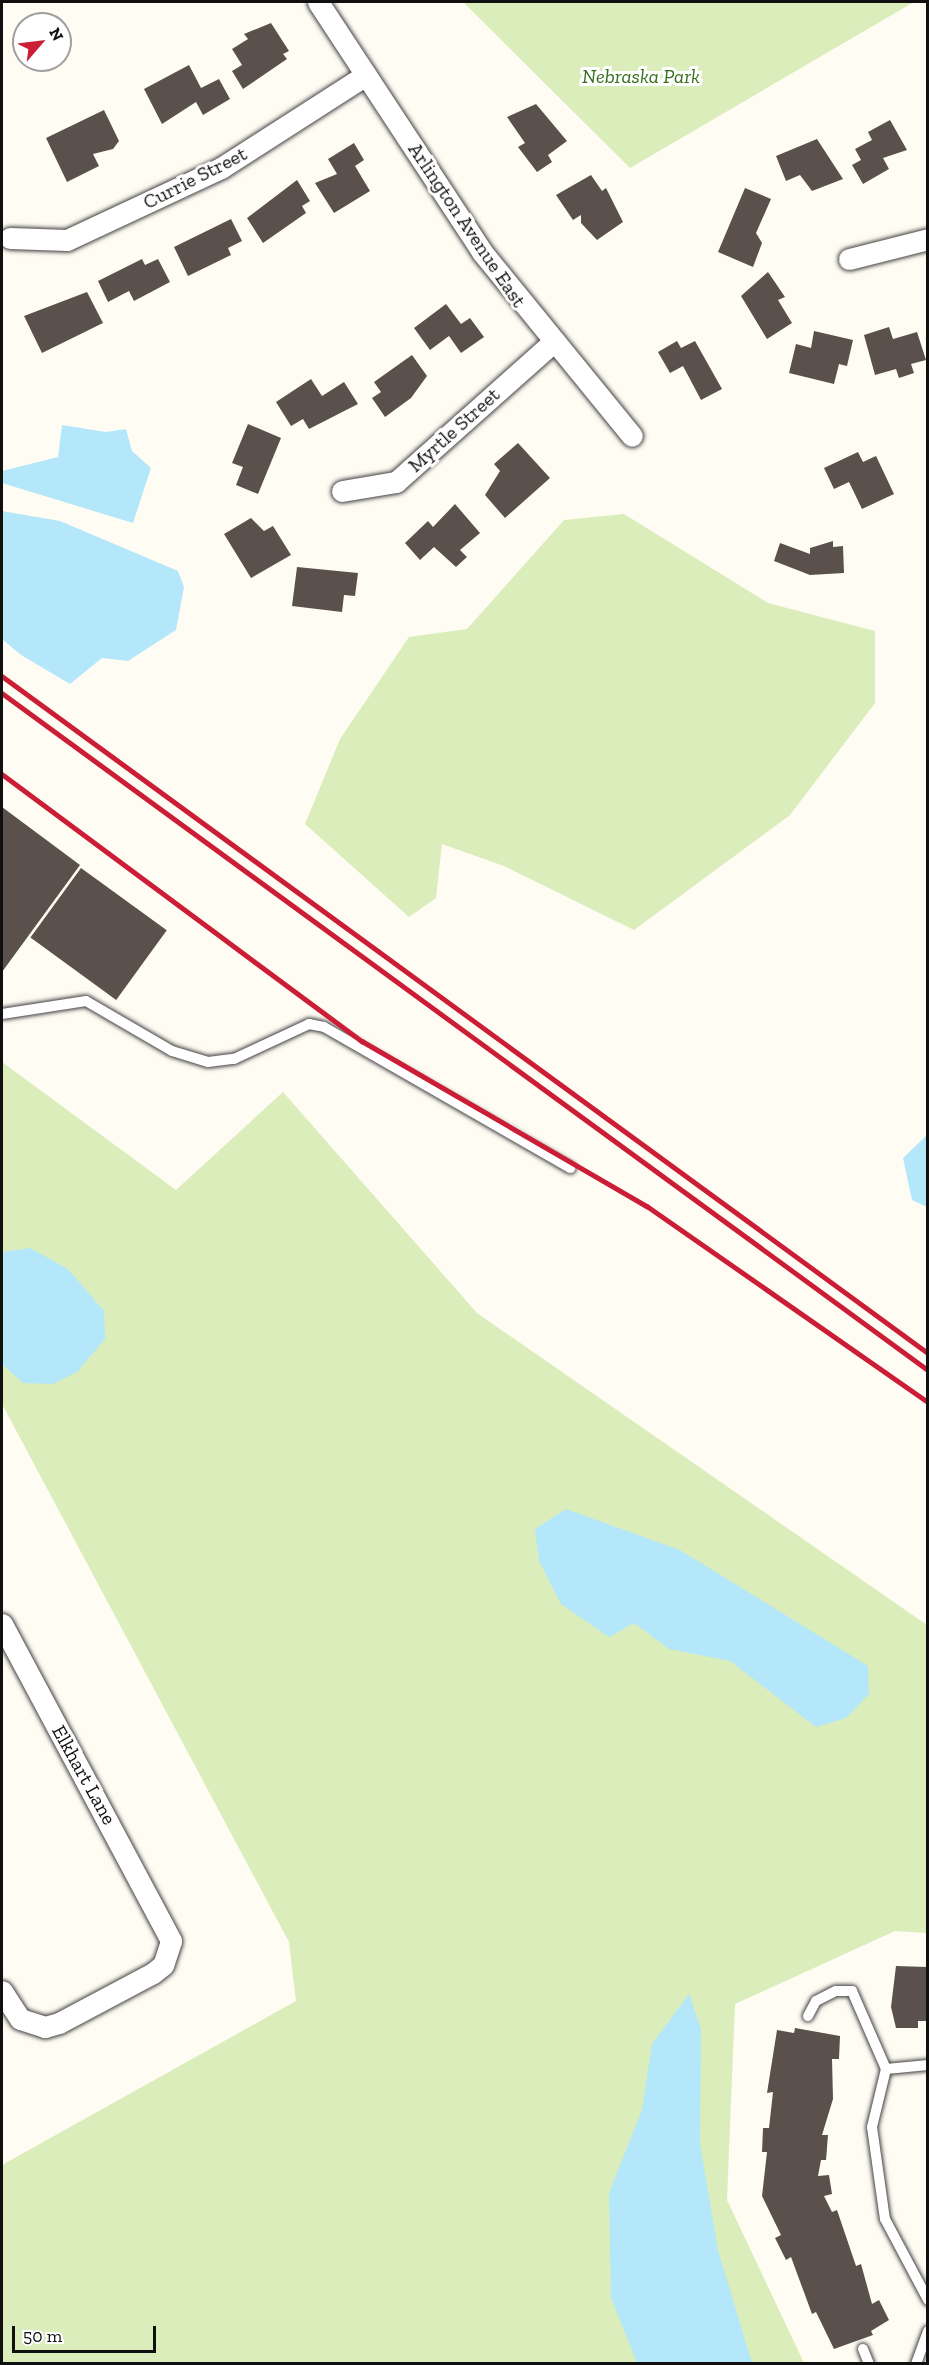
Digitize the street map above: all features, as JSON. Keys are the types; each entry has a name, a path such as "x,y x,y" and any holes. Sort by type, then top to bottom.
{"street":[{"name":"Arlington Avenue East","path":"318,2 482,252 553,342 589,377 632,436"},
{"name":"Currie Street","path":"10,238 67,240 220,168 366,75"},
{"path":"849,259 927,239"},
{"name":"Myrtle Street","path":"342,491 396,482 553,342"},
{"name":"Elkhart Lane","path":"2,1624 167,1926 171,1941 163,1965 59,2023 45,2027 20,2019 2,1990"}],"lane":[{"path":"2,1014 86,1001 172,1051 208,1062 234,1059 309,1024 324,1027 570,1168"},
{"path":"808,2016 816,2001 836,1991 852,1991 886,2069 872,2127 885,2219 927,2300"},
{"path":"886,2069 927,2066"},
{"path":"916,2364 927,2331"},
{"path":"863,2349 869,2364"}],"green space":[{"name":"Nebraska Park","path":"463,2 914,2 630,168"},
{"path":"624,514 768,603 875,631 875,703 790,815 634,930 504,866 442,844 436,898 409,917 305,824 340,739 409,637 467,629 564,520"},
{"path":"2,1062 176,1190 283,1092 477,1313 927,1625 927,1933 895,1931 735,2004 727,2200 804,2363 2,2363 2,2165 296,2001 289,1942 2,1404"}],"water":[{"path":"62,425 106,432 126,429 132,451 151,468 133,523 2,483 2,471 58,457"},
{"path":"2,511 60,521 178,571 184,587 176,630 128,661 102,658 70,684 21,655 2,639"},
{"path":"927,1135 927,1207 912,1200 903,1158"},
{"path":"30,1248 68,1269 104,1311 105,1339 77,1372 53,1384 23,1383 2,1364 2,1252"},
{"path":"566,1509 680,1550 868,1666 869,1694 846,1718 816,1727 730,1661 669,1649 634,1623 609,1637 561,1604 539,1561 535,1529"},
{"path":"689,1994 701,2029 700,2144 718,2250 752,2363 637,2363 611,2298 609,2193 642,2110 652,2044"}],"building":[{"path":"271,23 289,51 283,54 287,59 243,89 232,71 242,65 232,49 248,39 244,34"},
{"path":"189,65 201,88 219,79 230,99 203,115 196,102 162,124 144,89"},
{"path":"536,104 567,141 548,155 552,162 537,172 518,147 525,143 507,117"},
{"path":"104,110 119,141 113,149 93,154 99,166 67,182 46,138"},
{"path":"890,120 907,150 883,158 889,169 863,184 852,165 861,160 855,149 872,140 868,132"},
{"path":"817,139 843,179 812,191 800,175 786,181 776,156"},
{"path":"354,143 364,160 355,166 370,191 334,213 315,183 337,174 328,159"},
{"path":"591,175 602,191 606,188 623,222 597,240 581,223 581,215 573,220 556,195"},
{"path":"297,180 310,201 302,206 306,213 263,243 247,218"},
{"path":"745,188 771,199 756,233 762,243 753,267 718,252"},
{"path":"231,219 242,241 228,248 231,255 188,276 174,247"},
{"path":"142,259 145,265 158,259 170,282 134,301 129,291 108,302 98,281"},
{"path":"768,272 785,297 778,300 792,323 767,339 741,296"},
{"path":"87,292 103,323 42,353 24,316"},
{"path":"446,304 461,324 470,318 484,337 461,353 449,336 430,350 414,328"},
{"path":"889,327 893,339 917,332 926,360 911,364 914,373 899,378 896,369 875,375 864,335"},
{"path":"814,331 853,340 847,366 839,364 834,384 789,373 796,344 811,348"},
{"path":"677,341 681,348 695,341 722,389 701,400 683,366 670,373 658,352"},
{"path":"412,355 427,376 411,398 385,417 372,398 381,392 374,382"},
{"path":"311,379 322,396 344,382 358,404 309,429 303,419 291,426 276,402"},
{"path":"248,424 281,438 258,494 236,485 243,467 232,463"},
{"path":"518,443 550,478 505,518 485,495 500,471 494,464"},
{"path":"858,452 863,462 876,456 894,494 862,509 849,482 834,489 824,468"},
{"path":"455,504 480,533 460,550 467,557 456,567 434,547 420,560 405,543 428,521 433,527"},
{"path":"251,518 264,531 273,526 291,555 251,578 224,534"},
{"path":"833,541 833,547 843,546 844,573 810,575 774,561 780,543 810,554 810,548"},
{"path":"297,567 358,573 355,596 344,595 342,612 292,606"},
{"path":"2,807 80,865 2,972"},
{"path":"81,868 167,930 116,1000 30,938"},
{"path":"896,1966 928,1967 928,2021 918,2021 918,2028 896,2028 891,2007"},
{"path":"795,2028 840,2036 839,2059 832,2059 833,2099 822,2135 828,2135 826,2160 821,2160 818,2176 829,2175 832,2194 824,2196 832,2212 837,2210 856,2266 861,2264 872,2304 879,2300 889,2320 871,2331 873,2335 834,2349 816,2312 812,2314 791,2257 786,2260 775,2238 781,2235 762,2196 767,2152 762,2152 763,2128 769,2128 773,2092 767,2093 777,2030 794,2033"}],"railway":[{"path":"2,676 928,1353"},
{"path":"2,693 928,1370"},
{"path":"2,774 362,1041 647,1206 928,1402"}]}
